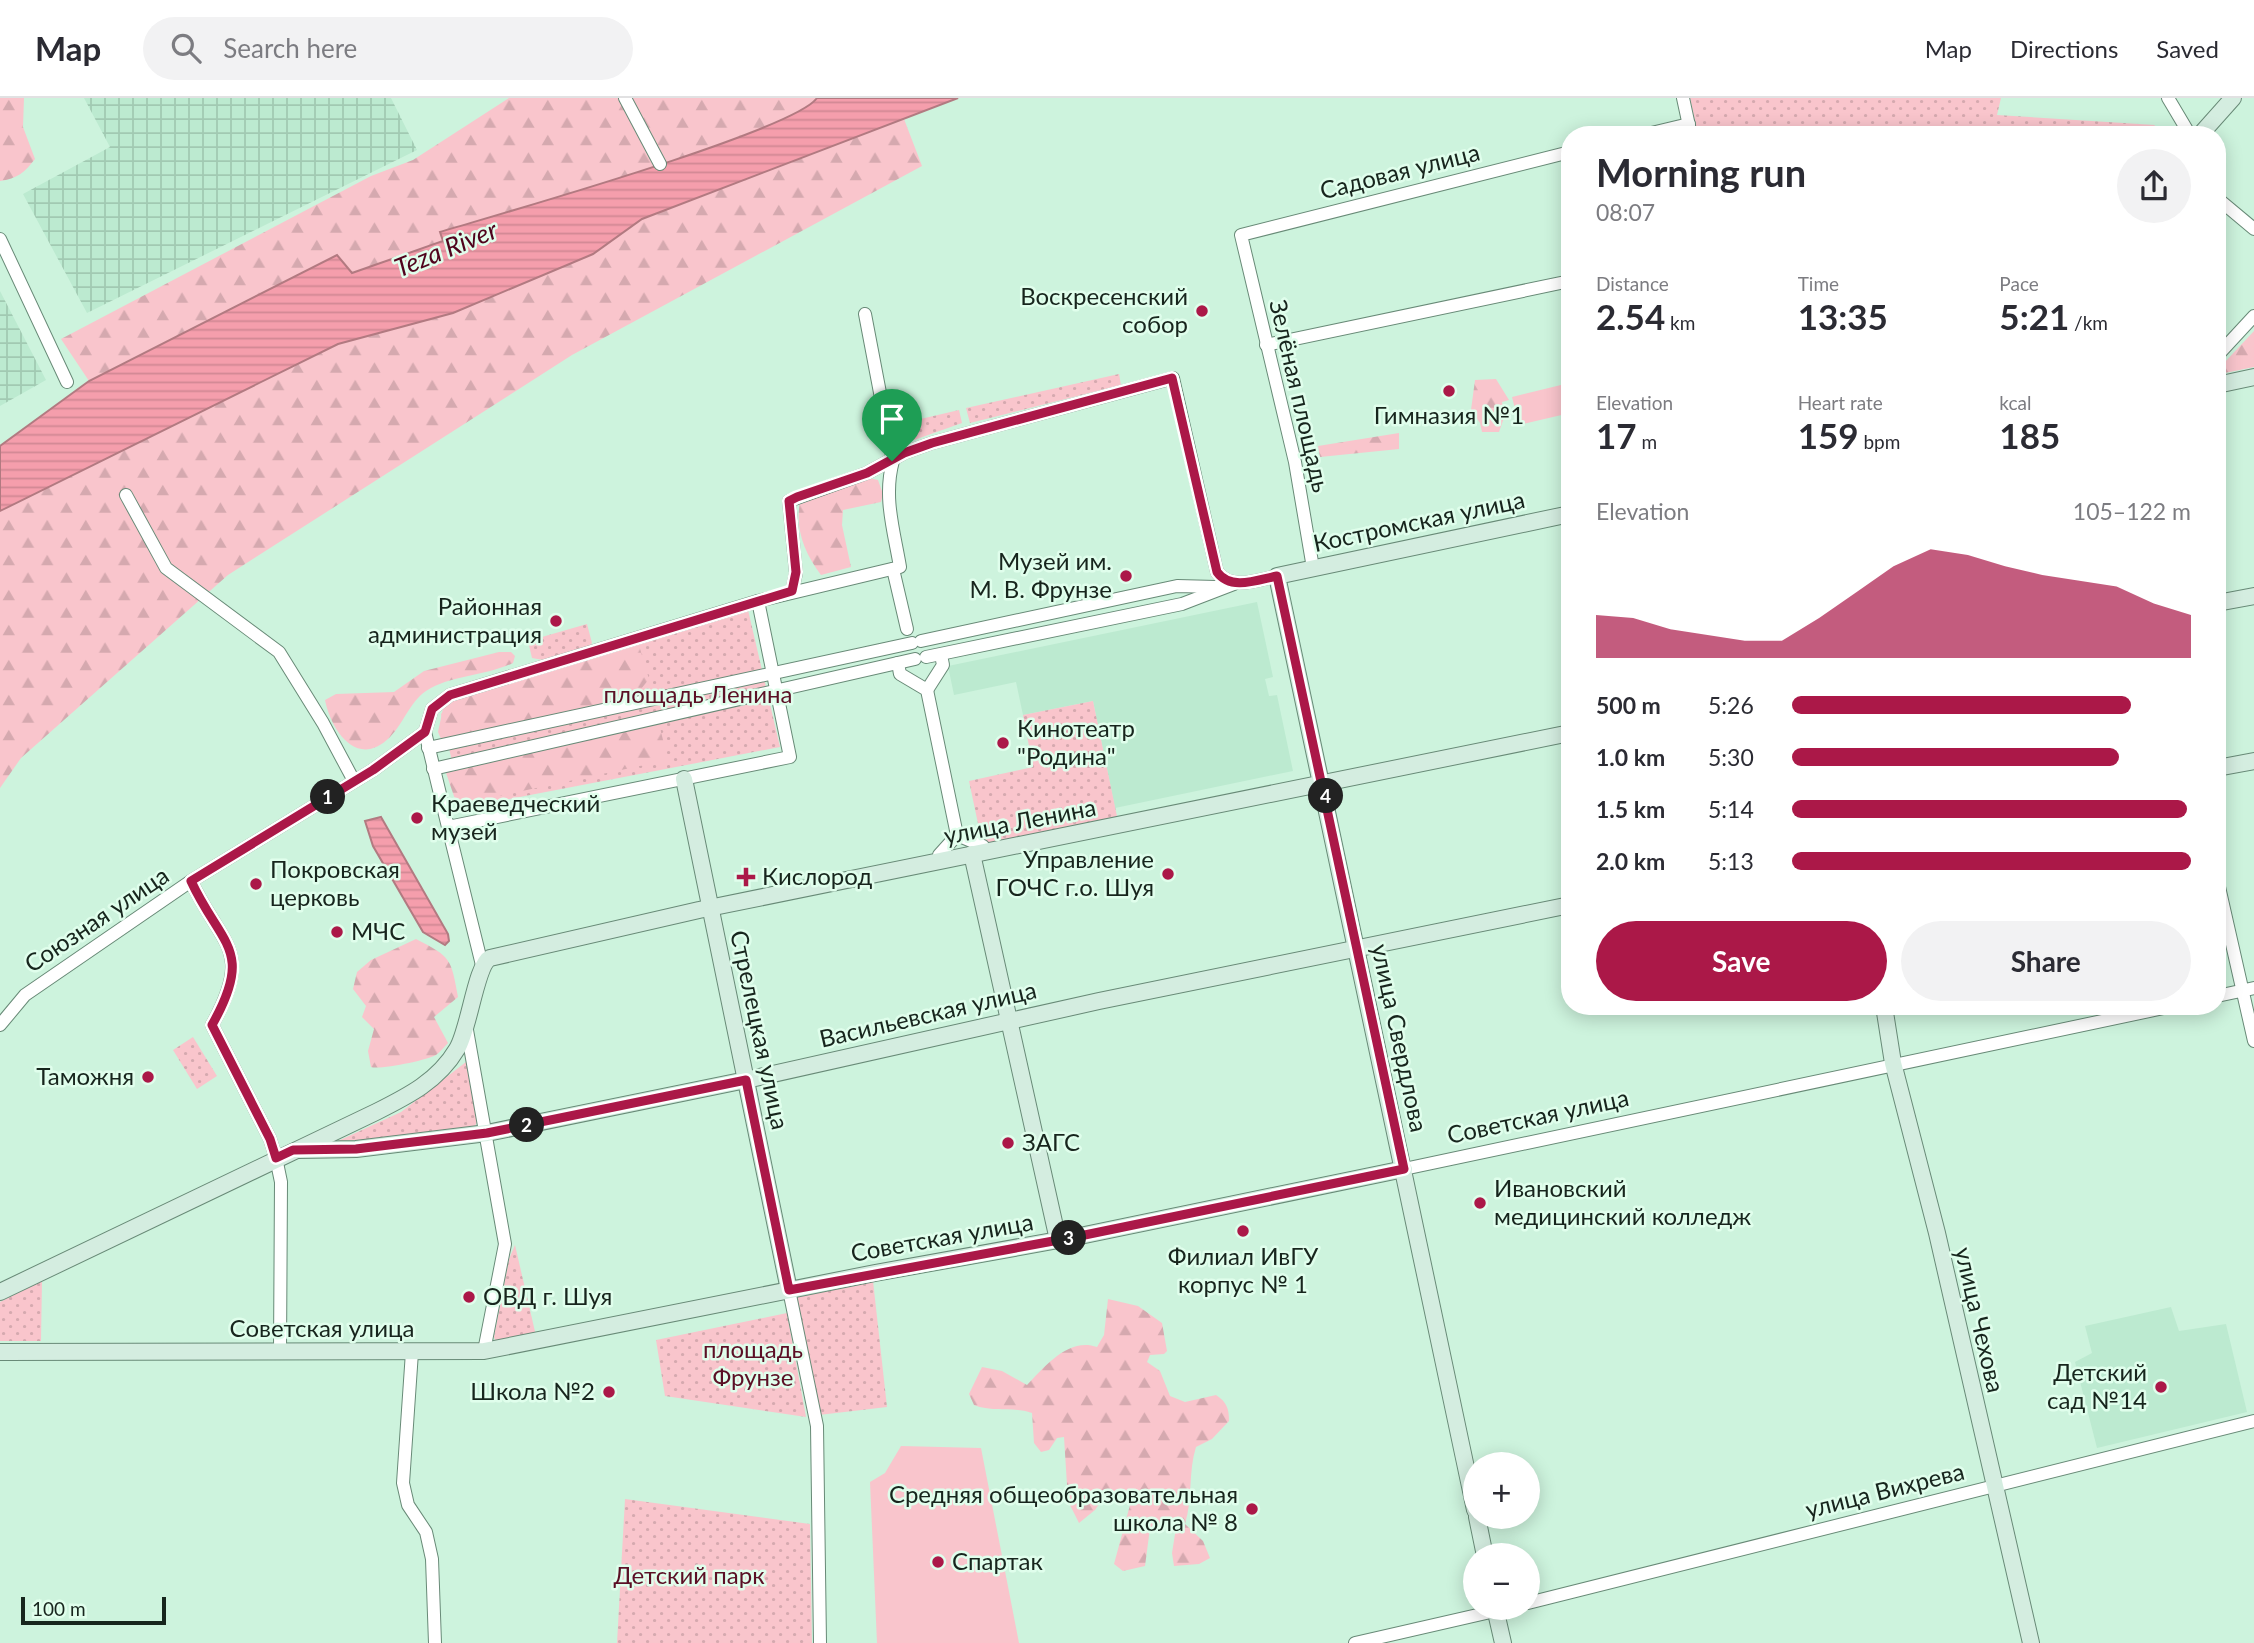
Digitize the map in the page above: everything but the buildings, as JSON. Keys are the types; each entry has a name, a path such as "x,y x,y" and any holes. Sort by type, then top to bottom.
{"street":[{"path":"625,98 660,164"},
{"path":"1683,98 1689,126"},
{"path":"2168,98 2185,126"},
{"path":"2208,126 2233,98"},
{"name":"Садовая улица","path":"1241,235 1561,154"},
{"path":"2226,206 2254,229"},
{"name":"Зелёная площадь","path":"1241,235 1295,462 1313,568"},
{"path":"0,239 67,382"},
{"path":"1266,345 1561,283"},
{"path":"866,314 892,461 887,481 888,499 907,629"},
{"path":"2226,346 2254,316"},
{"path":"2226,382 2254,377"},
{"path":"792,591 796,572 789,501 867,473 932,443 1172,378 1217,572 1223,579 1238,584"},
{"path":"126,495 166,568 279,652 354,781"},
{"name":"Костромская улица","path":"1277,576 1561,516"},
{"path":"0,1292 424,1086 452,1058 467,1030 482,965 428,748 425,732 432,709 450,695 758,601 897,568"},
{"path":"428,748 1177,586 1221,587 1277,576"},
{"name":"улица Свердлова","path":"1277,576 1463,1452"},
{"path":"433,769 898,663 1182,604 1221,587"},
{"path":"2226,601 2254,596"},
{"path":"448,827 790,757 758,601"},
{"path":"917,642 928,648 921,658"},
{"path":"940,654 943,665 927,690 957,835 978,850 1008,1020 1058,1240"},
{"path":"898,663 900,674 927,690"},
{"name":"Союзная улица","path":"0,1025 25,995 191,881 354,781 425,732"},
{"name":"улица Ленина","path":"482,965 490,958 978,850 1561,735"},
{"path":"2226,766 2254,761"},
{"name":"Стрелецкая улица","path":"684,779 789,1290"},
{"path":"939,855 957,835"},
{"name":"Союзная улица","path":"191,881 233,954 229,990 212,1025 270,1139 276,1158"},
{"name":"Васильевская улица","path":"293,1150 356,1149 487,1133 746,1080 1008,1020 1561,907"},
{"path":"2226,910 2248,989 2254,1041"},
{"path":"2226,994 2248,989"},
{"name":"улица Чехова","path":"1885,1015 1893,1063 1937,1233 2031,1643"},
{"name":"Советская улица","path":"0,1352 484,1352 789,1290 1058,1240 2129,1015"},
{"path":"467,1030 505,1244 484,1352"},
{"path":"276,1158 281,1182 280,1352"},
{"path":"789,1290 817,1426 820,1643"},
{"path":"412,1352 403,1483 408,1505 426,1532 432,1559 435,1643"},
{"name":"улица Вихрева","path":"1540,1600 2254,1421"},
{"path":"1355,1643 1463,1618"},
{"path":"1501,1620 1503,1643"}],"shaded area":[{"path":"84,98 391,98 417,150 87,313 23,194 110,147"},
{"path":"0,291 46,380 0,406"},
{"path":"1257,602 1273,677 1265,679 1269,696 1277,695 1293,771 1115,808 1093,701 1023,715 1016,682 954,695 948,666"},
{"name":"Детский сад №14","path":"2171,1307 2179,1331 2226,1324 2247,1412 2097,1448 2075,1362 2092,1353 2085,1326"}],"green space":[{"path":"0,98 24,98 23,127 35,159 20,174 0,181"},
{"path":"509,98 817,98 796,113 756,130 641,171 440,232 443,241 352,273 337,255 89,381 61,339 371,176 413,160"},
{"path":"1690,98 2001,98 1997,115 2155,125 2154,126 1696,126"},
{"path":"904,119 922,166 572,355 228,575 21,758 0,788 0,511 338,344 453,313 593,254 642,219"},
{"path":"2254,331 2254,367 2226,373 2226,361"},
{"path":"1119,374 1121,385 970,423 966,408"},
{"path":"1496,379 1509,400 1502,402 1505,415 1499,432 1482,432 1480,423 1471,410 1475,380"},
{"path":"1561,385 1561,415 1519,425 1512,397"},
{"path":"959,410 962,423 900,445 895,425"},
{"path":"1399,433 1399,449 1320,457 1318,446"},
{"path":"869,478 878,480 883,494 881,502 843,510 842,525 851,567 821,575 809,557 802,538 799,518 801,497"},
{"name":"площадь Ленина","path":"748,610 780,747 463,808 441,714 452,701"},
{"path":"587,624 592,643 587,649 543,660 532,658 528,641"},
{"path":"638,642 649,679 637,694 442,741 438,732 444,704"},
{"path":"499,652 511,652 515,656 513,663 446,682 426,691 415,701 390,737 378,746 357,748 347,742 328,712 325,700 336,694 394,692 424,671"},
{"path":"1093,701 1119,826 984,852 969,781 1033,767 1023,715"},
{"path":"656,712 668,760 457,805 442,761"},
{"path":"416,939 443,955 451,966 458,997 434,1017 448,1043 438,1054 431,1057 393,1066 371,1067 368,1051 374,1029 362,1017 366,1006 353,989 357,972 371,960"},
{"path":"193,1037 217,1076 197,1089 173,1050"},
{"path":"466,1062 477,1122 475,1126 455,1135 338,1141 401,1112"},
{"path":"515,1245 536,1336 496,1342 494,1337 509,1259"},
{"path":"42,1280 41,1341 0,1341 0,1302"},
{"path":"873,1281 887,1407 819,1415 792,1296"},
{"path":"1108,1299 1138,1306 1162,1323 1167,1351 1164,1354 1150,1355 1147,1362 1160,1371 1170,1396 1185,1402 1216,1395 1228,1409 1229,1421 1212,1439 1196,1447 1194,1456 1185,1524 1203,1541 1210,1558 1199,1564 1174,1566 1172,1553 1176,1528 1156,1523 1150,1528 1145,1566 1123,1571 1114,1564 1130,1505 1126,1494 1108,1491 1095,1510 1079,1523 1068,1501 1064,1437 1057,1438 1049,1450 1041,1452 1034,1443 1032,1413 974,1405 969,1394 982,1367 1002,1371 1027,1385 1058,1355 1067,1350 1087,1345 1097,1347 1104,1335"},
{"name":"площадь Фрунзе","path":"787,1313 806,1417 665,1396 656,1340"},
{"name":"Спартак","path":"901,1446 981,1448 1019,1643 877,1643 870,1482 885,1473"},
{"name":"Детский парк","path":"625,1499 810,1524 812,1643 617,1643"}],"water":[{"name":"Teza River","path":"817,98 958,98 642,219 593,254 453,313 338,344 0,511 0,446 89,381 337,255 352,273 443,241 440,232 641,171 756,130 796,113"},
{"path":"381,817 448,934 449,941 445,945 423,932 373,846 365,821"}],"place":[{"name":"Воскресенский собор","path":"1202,311"},
{"name":"Гимназия №1","path":"1449,391"},
{"name":"Музей им. М. В. Фрунзе","path":"1126,576"},
{"name":"Районная администрация","path":"556,621"},
{"name":"Кинотеатр \"Родина\"","path":"1003,743"},
{"name":"Краеведческий музей","path":"417,818"},
{"name":"Управление ГОЧС г.о. Шуя","path":"1168,874"},
{"name":"Кислород","path":"746,877"},
{"name":"Покровская церковь","path":"256,884"},
{"name":"МЧС","path":"337,932"},
{"name":"Таможня","path":"148,1077"},
{"name":"ЗАГС","path":"1008,1143"},
{"name":"Ивановский медицинский колледж","path":"1480,1203"},
{"name":"Филиал ИвГУ корпус № 1","path":"1243,1231"},
{"name":"ОВД г. Шуя","path":"469,1297"},
{"name":"Детский сад №14","path":"2161,1387"},
{"name":"Школа №2","path":"609,1392"},
{"name":"Средняя общеобразовательная школа № 8","path":"1252,1509"},
{"name":"Спартак","path":"938,1562"}],"route":[{"path":"1172,378 1217,572 1223,579 1238,584 1277,576 1404,1169 1075,1237 789,1290 746,1080 487,1133 356,1149 293,1150 276,1158 270,1139 212,1025 229,990 233,954 191,881 373,770 425,732 432,709 450,695 792,591 796,572 789,501 867,473 892,461 904,453 932,443 1172,378"}]}
